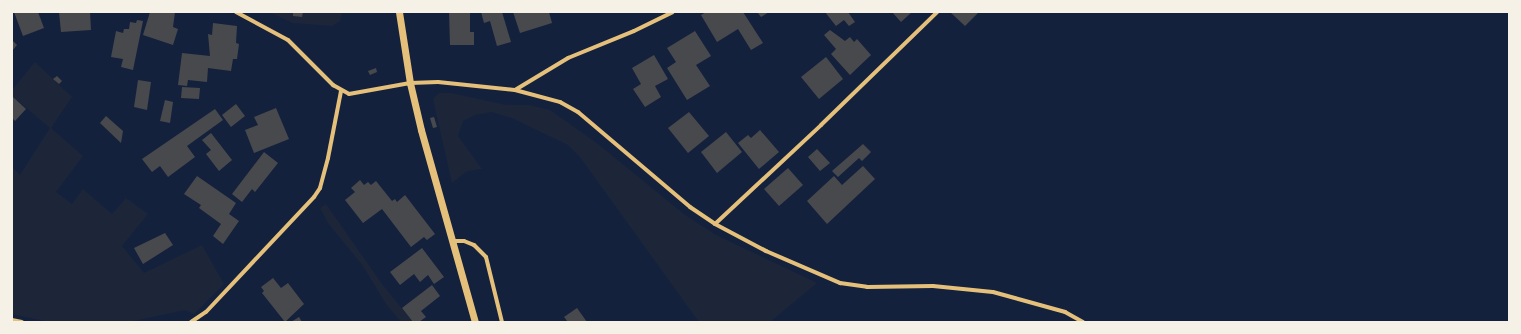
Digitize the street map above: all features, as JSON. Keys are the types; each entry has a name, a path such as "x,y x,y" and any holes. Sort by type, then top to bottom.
{"street":[{"path":"236,12 288,40 341,91 349,94 410,83 467,83 515,90 542,96 578,112 690,207 715,224 766,251 840,283 867,287 933,286 993,292 1065,312 1083,322"},
{"path":"399,12 410,83 475,322"},
{"path":"515,90 568,58 634,32 673,12"},
{"path":"715,224 822,125 937,12"},
{"path":"190,322 206,312 314,197 320,188 328,158 341,91"},
{"path":"453,241 464,241 474,245 486,257 502,322"},
{"path":"12,320 22,322"}],"shaded area":[{"path":"269,12 342,12 340,21 332,26 293,23"},
{"path":"35,62 72,97 51,128 83,156 56,192 72,204 83,189 112,214 126,198 148,214 122,246 144,273 202,245 224,284 194,314 185,310 129,322 50,322 12,314 12,167 20,175 50,128 12,96 12,90"},
{"path":"439,93 451,93 506,105 529,105 550,110 598,144 685,215 716,235 817,283 770,322 699,322 580,157 568,145 512,118 492,112 475,115 463,121 458,136 482,169 467,171 452,183 433,99"},
{"path":"326,204 382,284 413,322 401,322 386,304 363,266 328,223 320,208"}],"building":[{"path":"14,12 38,12 44,28 23,36"},
{"path":"59,12 90,12 91,30 61,32"},
{"path":"150,12 175,12 173,27 178,29 173,45 143,35"},
{"path":"293,12 303,12 302,17 293,16"},
{"path":"449,12 470,12 470,32 474,32 474,45 450,45"},
{"path":"481,12 502,12 511,42 497,46 490,21 484,23"},
{"path":"513,12 549,12 552,23 520,33"},
{"path":"706,12 743,12 763,43 751,50 738,29 717,42 701,15"},
{"path":"757,12 769,12 761,17"},
{"path":"825,12 848,12 855,22 849,26 844,20 836,26"},
{"path":"892,12 912,12 901,22"},
{"path":"950,12 979,12 965,26"},
{"path":"137,20 143,21 133,70 121,67 123,59 111,57 116,31 123,33 124,29 129,29 130,22 136,23"},
{"path":"213,23 237,26 236,43 239,44 237,59 233,59 231,71 208,68 207,82 188,80 187,86 178,85 182,53 210,56 208,34 212,35"},
{"path":"830,30 845,41 850,37 854,42 857,39 871,55 850,75 831,54 836,49 824,35"},
{"path":"695,31 711,56 696,65 710,86 687,100 667,68 676,62 667,48"},
{"path":"12,40 17,45 12,51"},
{"path":"654,55 668,79 655,86 661,97 645,107 633,89 641,84 632,68"},
{"path":"826,57 843,79 819,99 801,77"},
{"path":"376,68 377,72 370,75 368,71"},
{"path":"57,76 62,81 59,84 53,79"},
{"path":"138,80 151,82 147,110 134,107"},
{"path":"182,87 200,88 199,99 181,98"},
{"path":"12,96 26,109 15,121 12,118"},
{"path":"165,100 173,102 170,123 160,121"},
{"path":"236,104 245,116 231,127 222,115"},
{"path":"276,108 289,139 254,153 245,130 258,125 254,117"},
{"path":"215,109 223,120 187,146 195,157 168,177 160,166 152,172 142,159"},
{"path":"689,112 709,136 688,153 668,128"},
{"path":"106,116 123,131 121,143 100,123"},
{"path":"434,117 437,127 433,128 430,118"},
{"path":"760,130 779,152 759,169 738,143 748,135 751,138"},
{"path":"726,132 742,152 717,173 701,152"},
{"path":"211,133 232,160 219,171 206,154 211,150 202,140"},
{"path":"863,144 871,152 862,161 859,158 838,177 832,171"},
{"path":"817,149 830,163 820,171 808,157"},
{"path":"264,152 278,163 255,192 252,189 242,202 232,194"},
{"path":"863,166 875,179 827,224 807,201 834,176 842,185"},
{"path":"788,168 803,185 779,206 764,189"},
{"path":"197,176 236,203 229,214 239,221 223,244 213,236 221,224 199,208 201,205 184,194"},
{"path":"360,180 364,185 368,182 371,185 376,181 392,201 395,199 397,202 405,195 435,234 427,240 424,237 411,247 382,209 363,223 345,200 355,192 351,188"},
{"path":"165,233 173,245 143,264 134,248"},
{"path":"422,248 444,277 434,284 428,275 420,282 414,274 400,285 390,272"},
{"path":"273,278 281,288 288,283 304,304 285,322 262,293 264,291 261,287"},
{"path":"432,285 440,296 421,311 426,317 419,322 413,322 402,308"},
{"path":"577,308 587,322 568,322 564,317"},
{"path":"299,317 302,322 291,322"}]}
